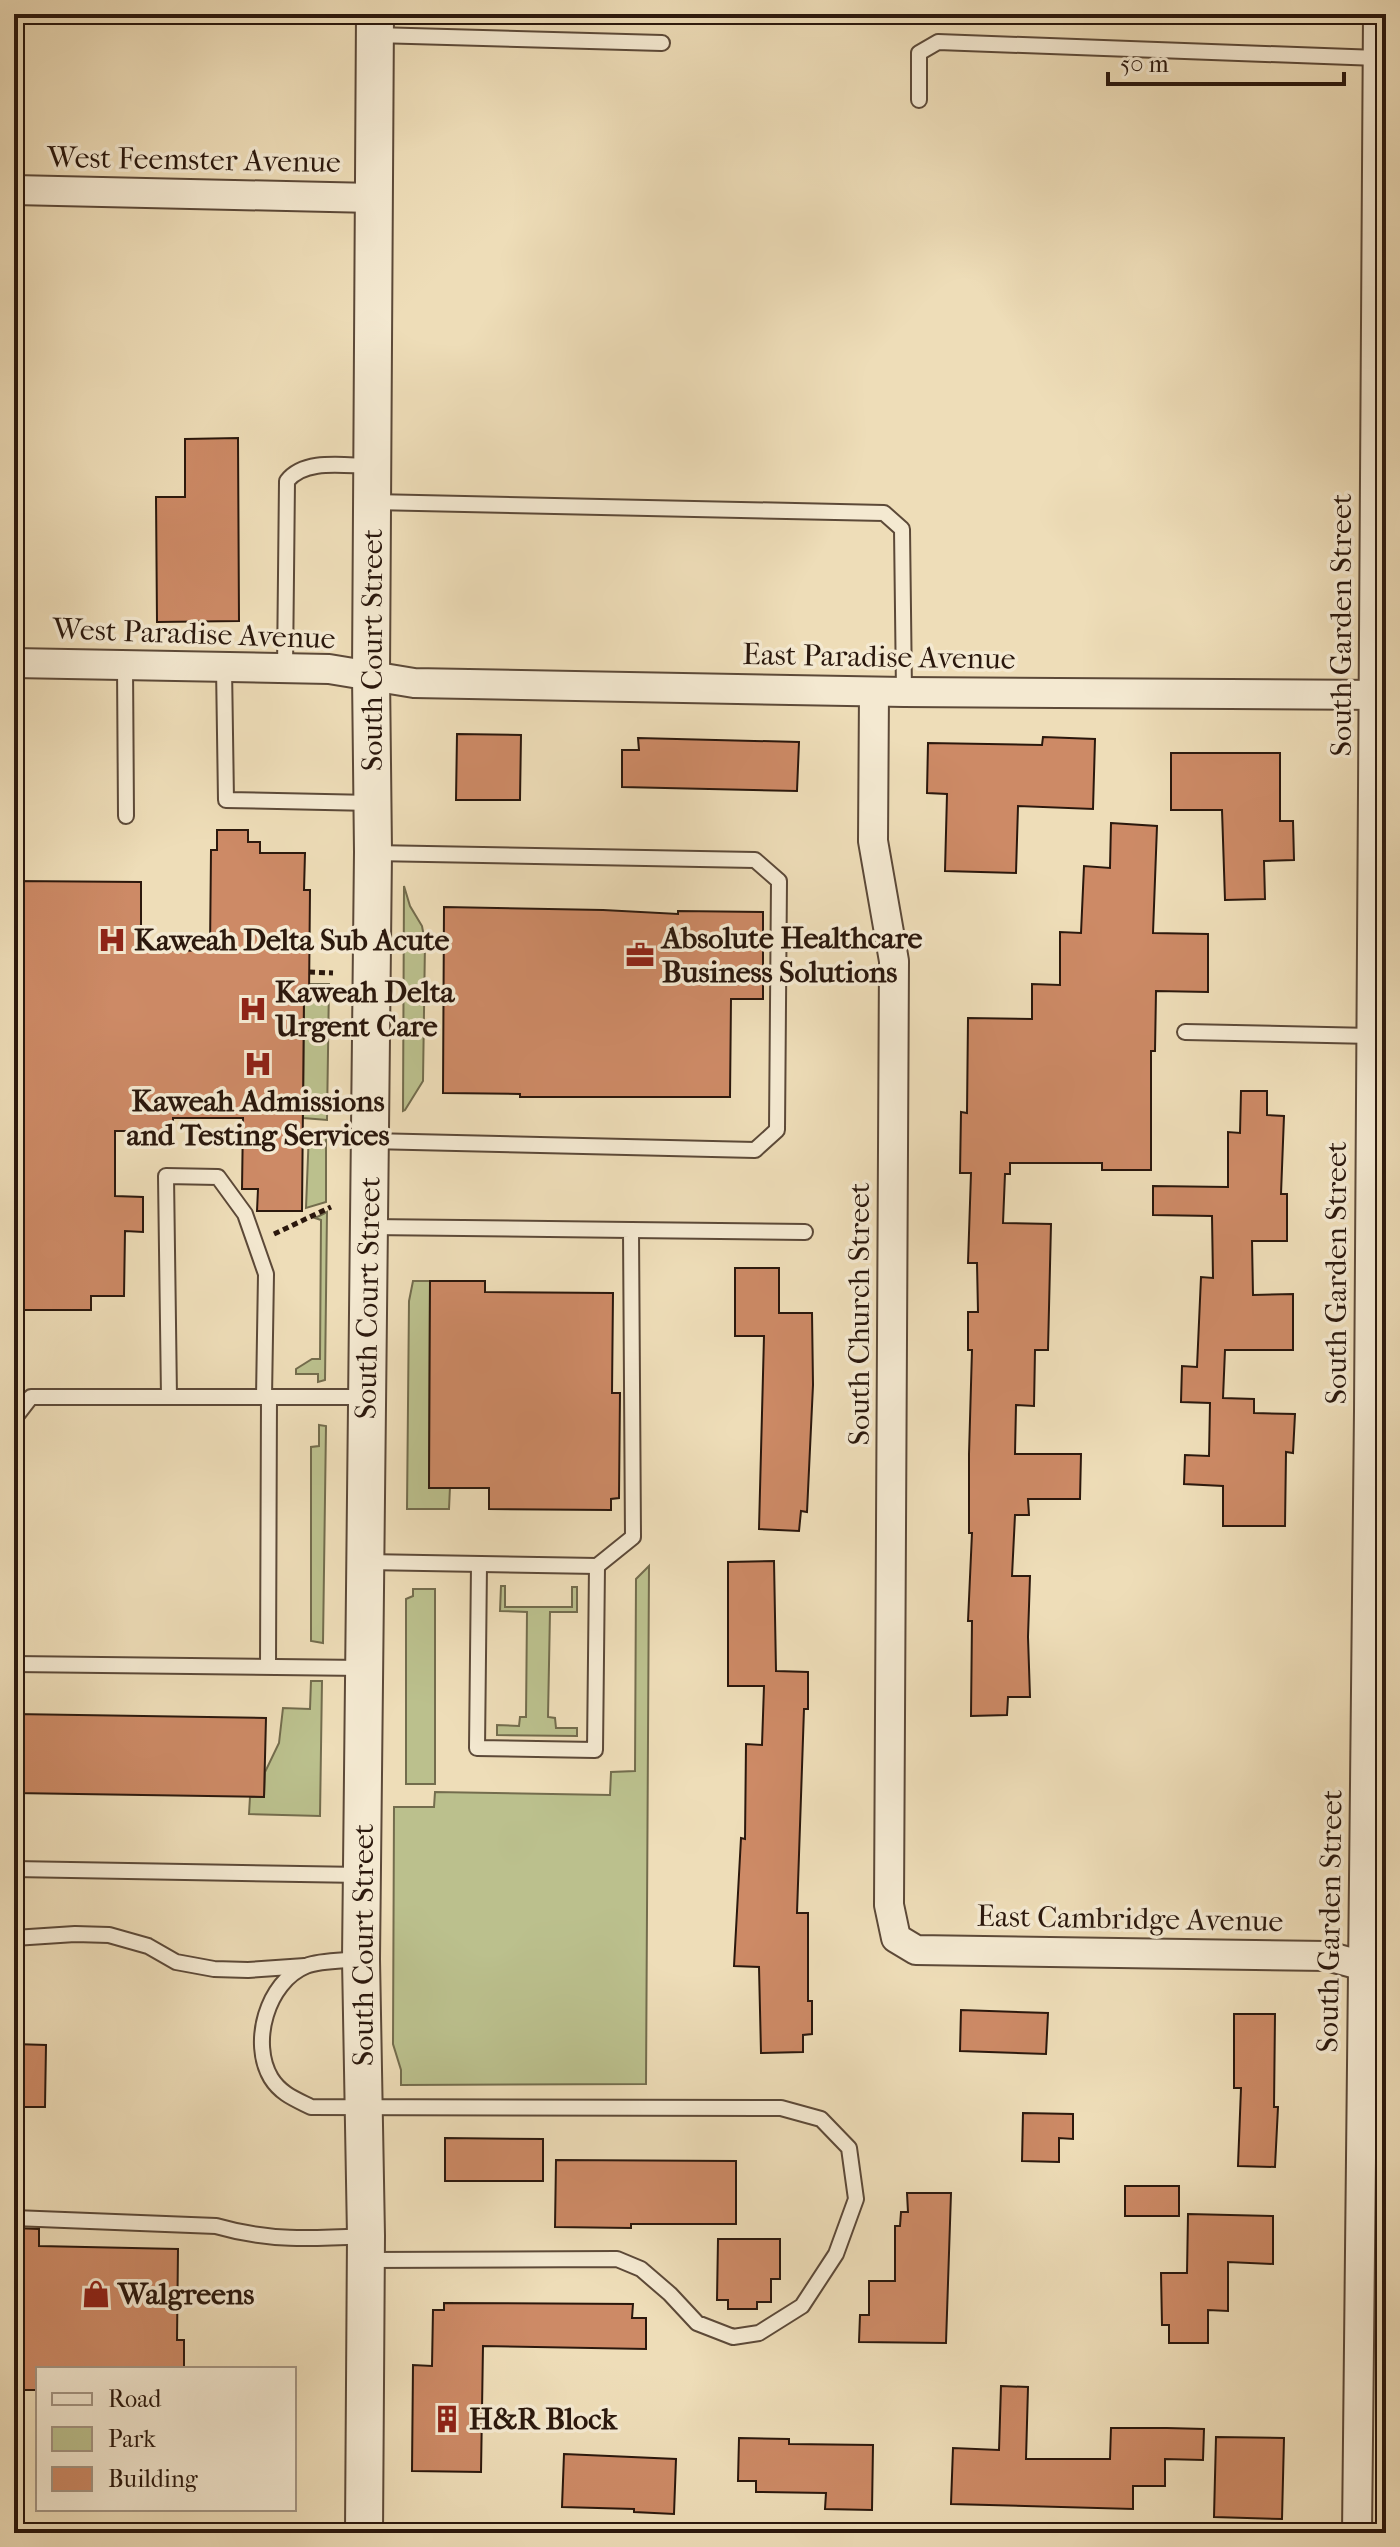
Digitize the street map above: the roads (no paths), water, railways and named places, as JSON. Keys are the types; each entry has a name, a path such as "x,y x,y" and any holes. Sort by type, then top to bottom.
{"street":[{"name":"South Garden Street","path":"1357,2533 1374,2099 1378,1411 1372,1036 1379,968 1378,58 1381,22"},
{"name":"South Court Street","path":"364,2533 366,2248 361,1959 373,852 371,675 375,24"},
{"name":"West Feemster Avenue","path":"14,190 373,198"},
{"name":"West Paradise Avenue","path":"14,663 329,669 371,675"},
{"name":"East Paradise Avenue","path":"371,675 414,683 874,692 1380,695"},
{"name":"South Church Street","path":"874,692 873,841 894,961 889,1905 896,1938"},
{"name":"East Cambridge Avenue","path":"896,1938 916,1950 1327,1956 1375,1966"}],"lane":[{"path":"375,24 662,43"},
{"path":"919,100 919,53 938,42 1378,58"},
{"path":"285,669 287,481 293,473 308,466 372,466"},
{"path":"372,502 884,513 902,529 904,692"},
{"path":"125,665 126,816"},
{"path":"224,667 226,800 373,803"},
{"path":"370,1141 755,1150 777,1130 778,1114 779,881 755,860 373,852"},
{"path":"1185,1032 1372,1036"},
{"path":"169,1397 166,1176 218,1177 245,1214 266,1274 268,1666"},
{"path":"369,1227 805,1232"},
{"path":"365,1562 597,1566 633,1537 631,1230"},
{"path":"14,1419 31,1397 367,1397"},
{"path":"479,1565 477,1748 595,1750 597,1566"},
{"path":"14,1664 364,1668"},
{"path":"14,1869 362,1875"},
{"path":"14,1938 109,1935 148,1946 176,1962 214,1969 248,1970 361,1959"},
{"path":"14,2218 216,2226 285,2240 366,2248 617,2259 641,2269 697,2323 733,2337 759,2333 802,2306 836,2254 856,2199 849,2148 821,2119 781,2108 311,2107 282,2092 270,2077 264,2060 263,2037 269,2001 281,1984 306,1966"}],"place":[{"name":"Kaweah Delta Sub Acute","path":"112,940"},
{"name":"Absolute Healthcare Business Solutions","path":"640,955"},
{"name":"Kaweah Delta Urgent Care","path":"253,1009"},
{"name":"Kaweah Admissions and Testing Services","path":"258,1064"},
{"name":"Walgreens","path":"96,2294"},
{"name":"H&R Block","path":"447,2419"}]}
